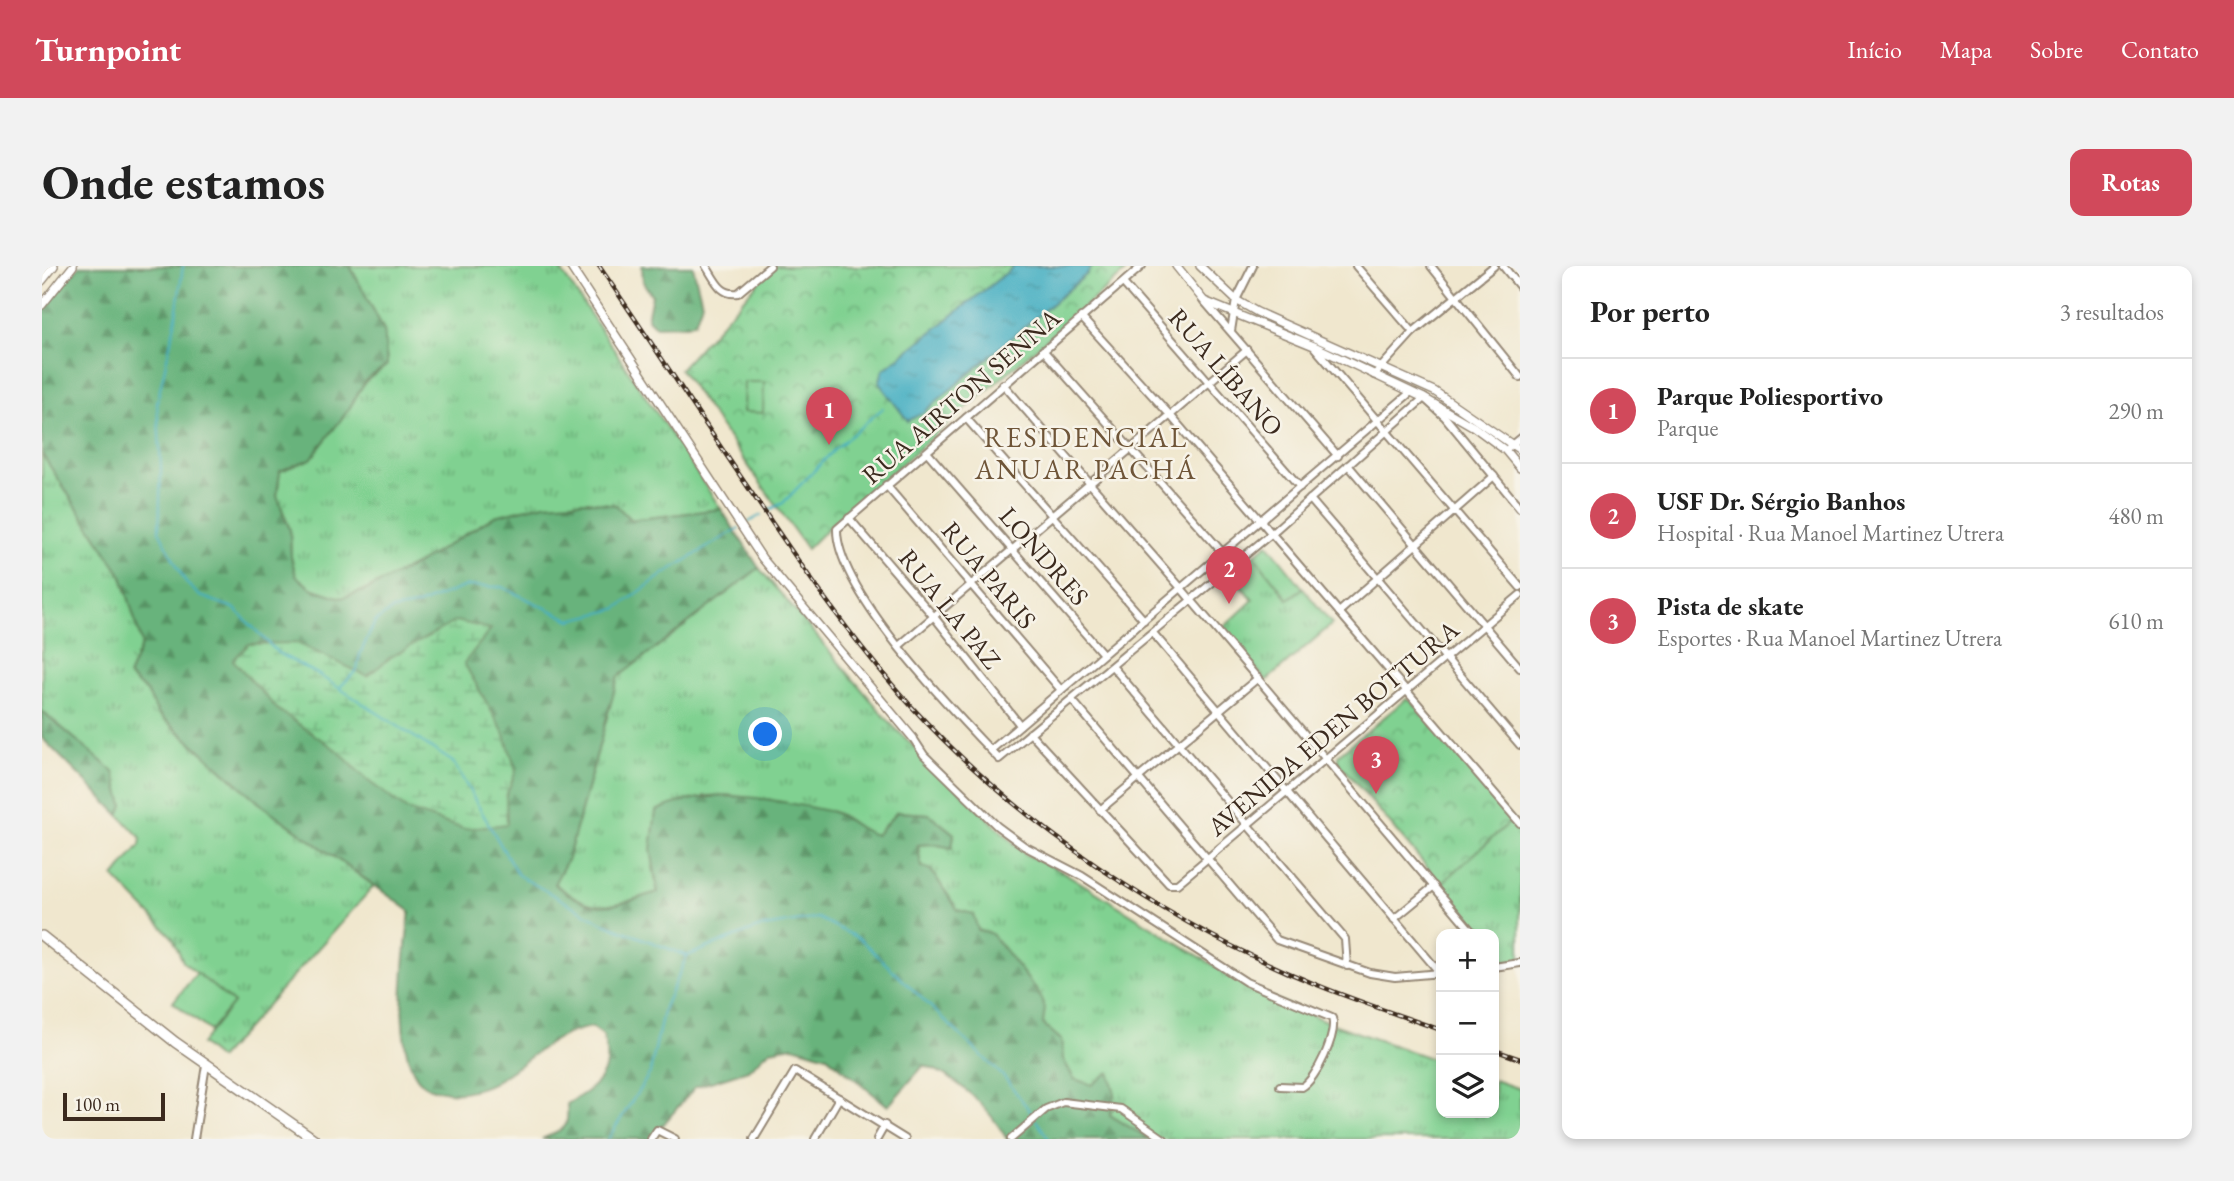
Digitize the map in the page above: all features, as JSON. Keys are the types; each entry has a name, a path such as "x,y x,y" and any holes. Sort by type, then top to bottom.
{"main road":[{"path":"42,936 124,1004 206,1065 314,1139"}],"street":[{"path":"42,281 54,266"},
{"path":"42,305 73,266"},
{"path":"570,266 762,558 913,738 924,755 997,826 1024,846 1082,876 1246,982 1332,1018 1333,1031 1317,1072 1302,1087 1280,1086"},
{"path":"706,266 726,293 738,292 770,266"},
{"name":"RUA AIRTON SENNA","path":"900,646 857,585 837,545 837,529 1142,266"},
{"path":"1176,266 1338,456"},
{"path":"1200,266 1236,300 1434,391 1517,441 1520,450"},
{"path":"1231,333 1236,300 1252,266"},
{"path":"1356,266 1413,332"},
{"path":"1431,266 1520,377"},
{"path":"1374,375 1413,332 1494,266"},
{"path":"1503,266 1520,286"},
{"name":"RUA LÍBANO","path":"1123,283 1300,487"},
{"path":"1218,307 1227,305 1227,292"},
{"path":"1204,300 1314,346 1424,398 1474,427 1505,450 1520,468"},
{"path":"1082,317 1170,415 1407,691 1517,813 1520,823"},
{"path":"1314,346 1520,587"},
{"path":"1043,350 1223,552"},
{"path":"1247,350 900,646 946,704 999,759 1272,533 1424,398"},
{"path":"1003,384 1191,599 1470,929"},
{"path":"991,750 1410,392"},
{"path":"1424,398 1445,417 1520,508"},
{"path":"966,418 1144,620"},
{"path":"1505,450 1517,441"},
{"name":"LONDRES","path":"927,452 1103,654"},
{"path":"1349,465 1520,668"},
{"path":"1339,612 1494,476"},
{"name":"RUA PARIS","path":"886,485 974,584 1060,691"},
{"path":"1310,499 1520,746"},
{"name":"RUA LA PAZ","path":"849,518 935,618 1020,725"},
{"name":"AVENIDA EDEN BOTTURA","path":"1100,810 1169,884 1177,884 1520,595"},
{"path":"1153,634 1436,967"},
{"path":"1112,666 1345,939 1347,966"},
{"path":"1030,733 1100,810 1258,678"},
{"path":"1072,700 1277,940 1347,966 1395,977 1436,973"},
{"path":"1394,919 1434,886"},
{"path":"1499,966 1520,962"},
{"path":"194,1139 206,1065"},
{"path":"754,1139 795,1071 905,1139"},
{"path":"815,1139 839,1098"},
{"path":"1011,1139 1038,1115 1063,1102 1121,1109 1164,1139"},
{"path":"877,1139 885,1125"},
{"path":"651,1139 657,1129 675,1139"}],"green space":[{"path":"79,266 350,266 384,330 387,365 366,380 349,409 311,459 280,471 277,496 290,530 291,557 296,576 311,588 341,598 366,590 417,564 495,516 544,504 586,501 616,505 631,520 721,509 759,568 618,677 568,858 554,884 582,901 604,906 658,892 651,849 656,811 699,798 721,796 766,799 833,812 864,831 876,835 897,812 929,814 954,834 952,848 933,844 918,845 921,867 931,870 958,910 973,914 978,930 992,934 1038,992 1045,1008 1043,1024 1061,1040 1063,1059 1074,1079 1092,1085 1109,1072 1115,1094 1110,1115 1149,1139 1007,1139 972,1095 949,1078 924,1065 888,1106 827,1056 793,1046 770,1050 748,1070 695,1087 651,1139 542,1139 564,1128 567,1104 588,1091 605,1069 607,1060 603,1035 592,1027 577,1030 553,1041 511,1071 481,1088 448,1092 422,1083 409,1060 403,1019 402,995 410,911 263,806 158,713 147,692 128,676 142,644 122,576 42,454 42,312"},
{"path":"350,266 558,266 721,509 631,520 615,505 586,501 495,516 417,564 366,590 341,598 311,588 296,576 291,557 290,530 277,496 280,471 311,459 365,382 387,365 384,330"},
{"path":"642,266 693,266 702,303 695,322 687,325 655,326 647,318 652,296 643,282"},
{"path":"773,266 1132,266 836,520 807,549 680,369"},
{"path":"744,382 764,382 763,413 743,412"},
{"path":"42,454 122,576 143,644 128,676 147,692 158,714 263,806 374,886 219,1059 201,1044 233,1003 183,962 173,938 114,877 140,845 141,838 119,815 123,805 114,772 42,711"},
{"path":"1268,544 1303,588 1288,599 1254,555"},
{"path":"1254,555 1288,599 1303,588 1332,624 1266,681 1223,628 1253,600 1230,573"},
{"path":"759,568 892,725 1025,854 1065,873 1252,989 1330,1023 1436,1060 1436,1118 1499,1118 1499,1082 1520,1089 1520,1139 1149,1139 1110,1115 1115,1094 1109,1073 1092,1085 1074,1079 1063,1059 1061,1040 1043,1024 978,930 958,910 931,870 921,867 917,845 933,844 952,848 954,834 929,814 897,812 876,835 864,831 833,812 728,795 704,796 653,867 658,892 604,906 582,901 554,883 568,858 618,677"},
{"path":"456,621 491,629 464,663 505,735 516,771 506,796 507,824 464,829 407,810 367,780 338,751 277,709 233,660 249,644 297,643 367,676 391,657"},
{"path":"1406,699 1412,701 1512,820 1441,884 1338,762 1338,755"},
{"path":"42,711 114,772 123,805 119,815 42,738"},
{"path":"1512,820 1520,830 1520,959 1505,962 1499,955 1499,929 1478,929 1441,884"},
{"path":"197,973 233,1003 210,1031 173,1002"}],"water":[{"path":"1015,266 1092,266 1087,274 924,412 908,421 879,383 883,370"}],"waterway":[{"path":"183,266 175,323 157,402 161,467 159,531 186,583 200,596 234,608 278,653 319,675 453,762 518,875 601,922 687,956 758,928 818,918 860,939 1005,1078 1033,1115"},
{"path":"769,510 783,503 834,450 883,408"},
{"path":"744,525 761,515"},
{"path":"340,687 357,670 360,654 375,622 392,610 415,606 466,586 502,587 571,620 616,609 665,573 739,528"},
{"path":"608,1139 650,1073 664,1007 687,956"},
{"path":"1036,1120 1049,1139"}],"railway":[{"path":"599,266 844,624 911,706 999,791 1098,867 1204,932 1315,984 1436,1028"},
{"path":"1499,1052 1520,1059"}],"place":[{"name":"Parque Poliesportivo","path":"829,445"},
{"name":"USF Dr. Sérgio Banhos","path":"1229,604"},
{"name":"Pista de skate","path":"1376,794"}],"district":[{"name":"RESIDENCIAL ANUAR PACHÁ","path":"1086,453"}]}
